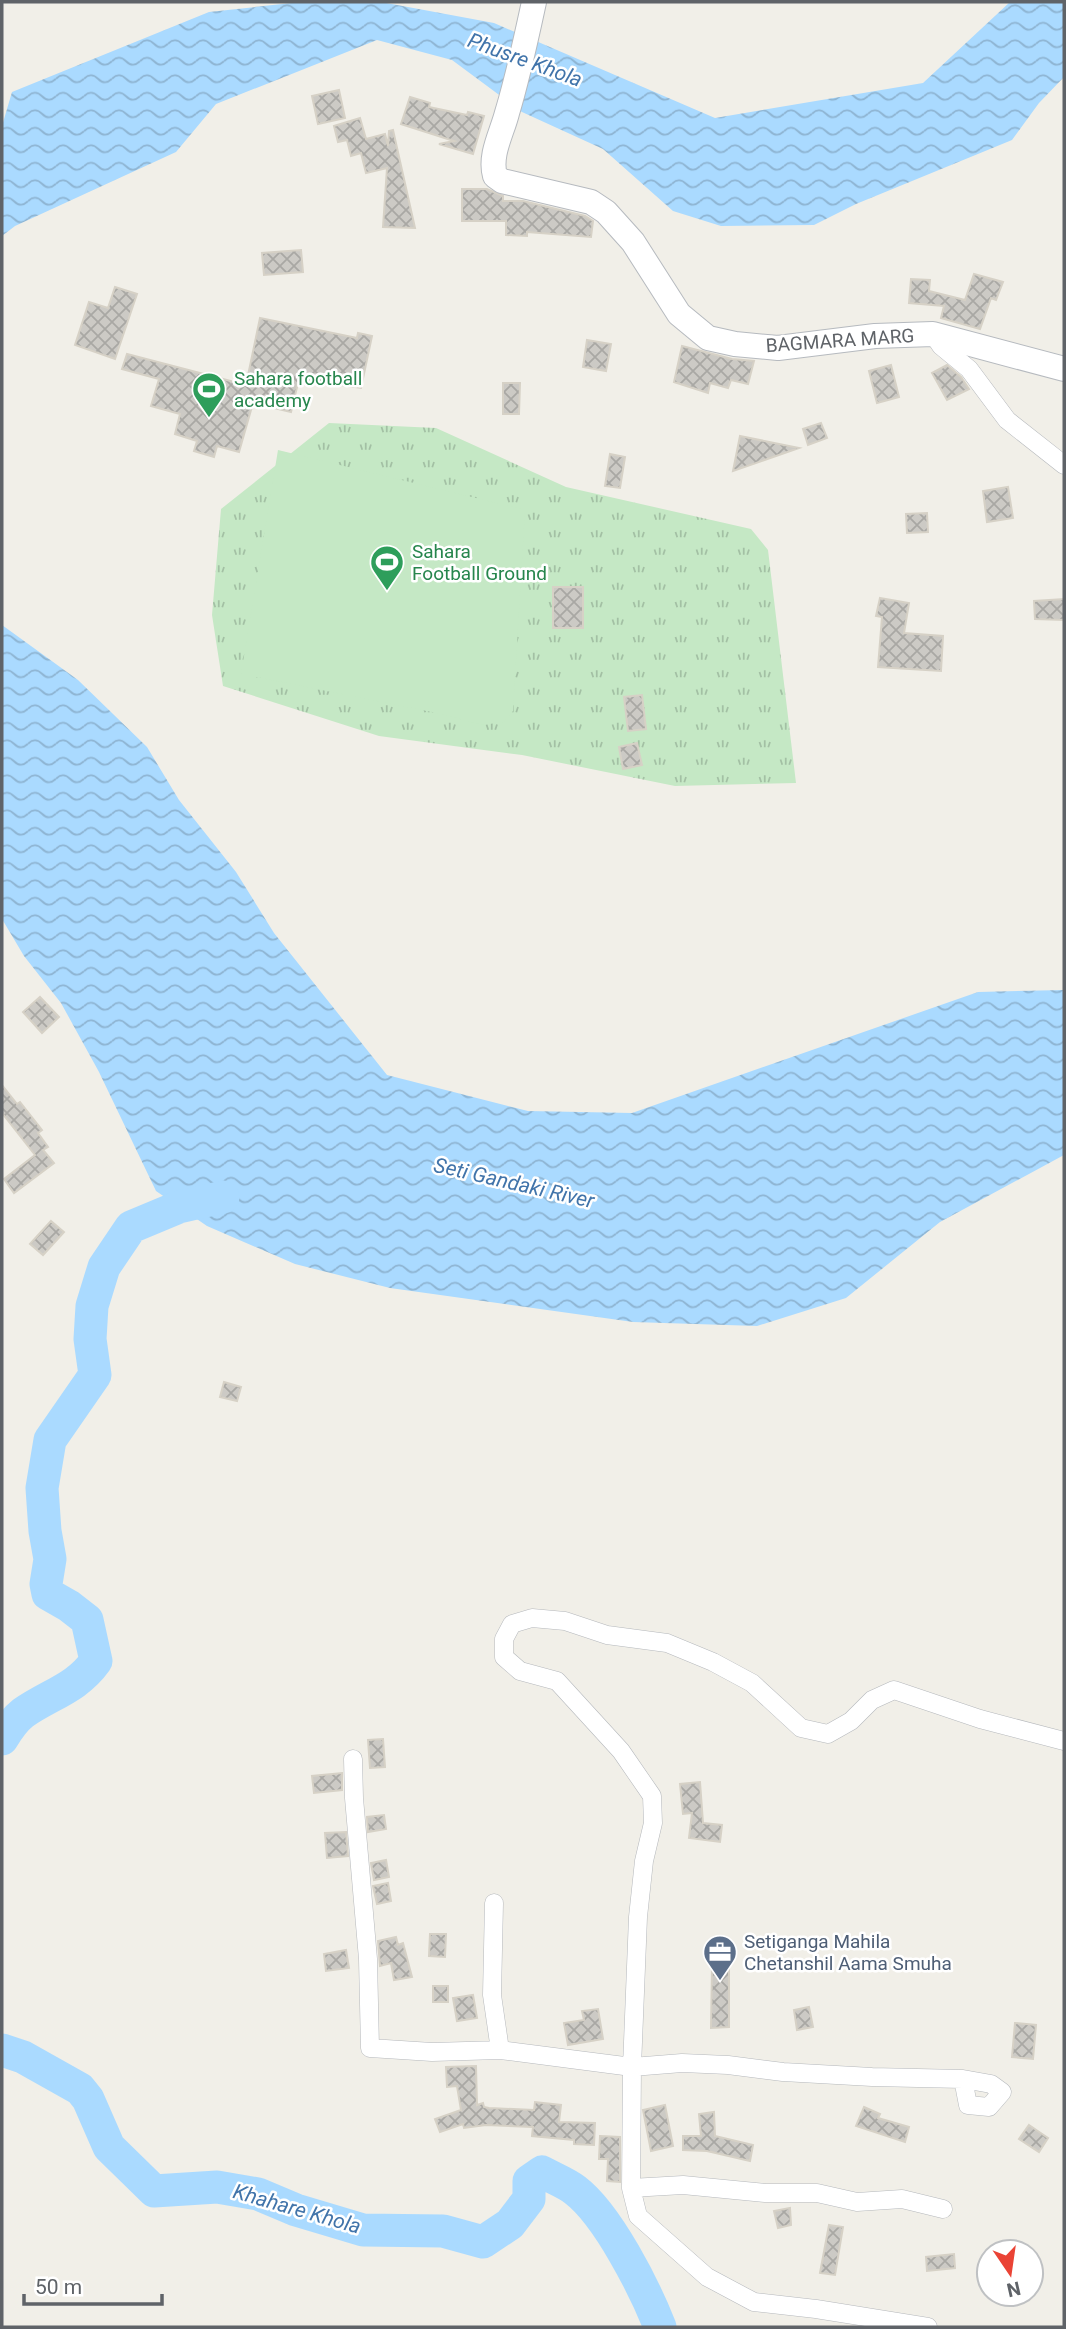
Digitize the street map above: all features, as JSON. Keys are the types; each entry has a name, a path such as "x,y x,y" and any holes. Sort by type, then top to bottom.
{"main road":[{"name":"BAGMARA MARG","path":"532,10 508,112 497,144 493,167 495,176 502,181 591,202 607,212 633,242 679,314 708,338 735,345 778,348 875,336 933,334 1064,369"}],"street":[{"path":"933,334 941,346 969,369 1007,421 1064,465"},
{"path":"928,2327 754,2302 707,2277 638,2216 631,2188 632,2067 638,1917 644,1861 653,1823 652,1796 621,1751 557,1681 520,1671 504,1657 505,1639 512,1624 532,1618 565,1621 607,1634 667,1643 713,1662 752,1683 801,1728 828,1734 851,1721 872,1700 894,1690 980,1719 1064,1741"},
{"path":"353,1759 368,1959 370,2048 432,2052 500,2050 632,2067 682,2063 728,2064 783,2072 963,2079"},
{"path":"494,1903 492,1995 500,2050"},
{"path":"631,2188 683,2185 765,2193 817,2193 858,2202 902,2199 943,2209"}],"green space":[{"path":"329,423 436,428 566,487 751,529 768,550 796,783 675,786 522,755 379,736 223,686 212,615 221,509"},
{"name":"Sahara Football Ground","path":"278,450 525,510 513,711 504,722 482,725 442,714 241,674"}],"water":[{"name":"Phusre Khola","path":"301,2 381,2 494,23 715,118 923,83 1010,2 1064,2 1064,77 1039,103 1012,140 856,204 814,225 721,226 673,211 603,149 522,112 452,60 377,40 216,104 176,152 15,226 2,236 2,126 12,92 209,12"},
{"name":"Seti Gandaki River","path":"2,625 78,680 147,747 179,800 236,872 274,933 387,1075 528,1111 632,1113 978,992 1064,990 1064,1155 940,1222 846,1298 757,1326 633,1322 390,1288 295,1264 207,1226 156,1191 99,1072 61,1003 24,956 2,919"}],"building":[{"path":"339,90 345,118 318,124 312,96"},
{"path":"410,97 430,103 429,107 484,116 473,154 439,144 454,141 401,124"},
{"path":"360,118 366,139 385,134 388,146 389,131 393,130 415,228 383,227 387,168 366,173 361,153 351,156 347,140 338,142 334,126"},
{"path":"462,189 487,189 503,196 503,201 523,201 585,216 593,221 591,237 527,232 527,236 506,235 506,221 462,221"},
{"path":"301,250 303,272 264,275 262,253"},
{"path":"974,274 1003,282 996,300 991,298 980,329 941,318 944,306 909,303 911,279 930,280 929,291 965,300"},
{"path":"115,287 137,294 115,359 75,345 89,302 108,308"},
{"path":"260,318 357,338 358,333 372,336 361,388 299,379 291,412 253,403 239,452 217,446 214,457 194,451 197,441 175,434 180,414 151,406 159,379 122,369 127,354 246,385"},
{"path":"587,340 611,344 606,371 583,367"},
{"path":"682,346 732,359 754,361 748,384 731,380 728,388 710,383 708,393 674,382"},
{"path":"891,365 899,397 877,403 869,371"},
{"path":"947,365 961,377 969,389 947,400 932,373"},
{"path":"503,383 520,383 519,414 503,414"},
{"path":"821,423 827,438 808,445 803,429"},
{"path":"740,436 799,448 733,471"},
{"path":"610,454 625,457 620,488 605,486"},
{"path":"1008,487 1013,518 987,522 983,491"},
{"path":"927,513 928,532 907,533 906,514"},
{"path":"553,587 583,587 583,628 553,628"},
{"path":"880,598 909,603 904,633 943,636 941,671 878,667 882,617 876,616"},
{"path":"1064,599 1064,620 1035,619 1034,601"},
{"path":"642,695 646,729 628,731 624,697"},
{"path":"637,743 642,765 623,769 619,747"},
{"path":"40,997 59,1017 42,1033 23,1012"},
{"path":"2,1085 17,1104 20,1102 42,1130 38,1133 48,1147 43,1150 54,1163 14,1193 4,1179 35,1155 2,1113"},
{"path":"51,1221 64,1232 43,1255 30,1244"},
{"path":"224,1382 241,1387 237,1401 220,1397"},
{"path":"383,1739 385,1767 370,1768 368,1740"},
{"path":"342,1773 342,1790 314,1793 312,1776"},
{"path":"700,1782 703,1823 722,1825 720,1842 689,1838 692,1813 683,1814 680,1784"},
{"path":"384,1815 386,1829 368,1832 367,1817"},
{"path":"346,1832 348,1856 327,1858 325,1833"},
{"path":"386,1860 389,1877 374,1880 371,1863"},
{"path":"388,1883 391,1901 377,1904 373,1886"},
{"path":"430,1934 446,1934 445,1957 429,1956"},
{"path":"396,1937 398,1945 403,1943 412,1977 394,1980 391,1963 380,1966 378,1941"},
{"path":"346,1950 349,1968 326,1971 324,1954"},
{"path":"712,1968 729,1969 729,2027 711,2028"},
{"path":"433,1986 448,1986 448,2002 433,2002"},
{"path":"473,1995 477,2018 457,2021 453,1998"},
{"path":"809,2007 813,2027 797,2030 794,2010"},
{"path":"598,2009 603,2039 568,2045 564,2023 584,2020 582,2011"},
{"path":"1015,2023 1036,2025 1033,2059 1012,2057"},
{"path":"476,2066 477,2105 483,2103 484,2107 489,2108 534,2110 535,2102 561,2105 559,2122 595,2123 594,2145 532,2136 533,2127 486,2125 464,2128 463,2124 440,2132 435,2119 461,2110 457,2086 447,2087 446,2067"},
{"path":"665,2105 673,2146 651,2151 643,2110"},
{"path":"864,2107 880,2114 878,2118 909,2127 905,2142 856,2126"},
{"path":"714,2112 715,2136 753,2145 750,2161 707,2151 683,2150 683,2136 701,2136 699,2114"},
{"path":"1029,2125 1048,2138 1039,2152 1019,2139"},
{"path":"600,2136 620,2137 620,2182 607,2181 608,2159 599,2159"},
{"path":"790,2208 791,2225 778,2228 774,2211"},
{"path":"829,2225 843,2227 835,2275 820,2273"},
{"path":"954,2254 955,2268 927,2271 926,2257"}],"waterway":[{"name":"Khahare Khola","path":"2,1739 23,1713 71,1685 96,1661 87,1620 48,1594 46,1584 50,1559 42,1488 50,1440 95,1375 90,1339 92,1306 104,1267 131,1227 179,1207 223,1197"},
{"name":"Khahare Khola","path":"2,2050 23,2057 80,2089 88,2099 109,2147 154,2191 217,2187 258,2194 296,2210 363,2230 443,2231 483,2242 510,2224 529,2199 529,2181 542,2172 575,2190 600,2217 635,2274 660,2327"}],"place":[{"name":"Sahara football academy","path":"209,419"},
{"name":"Sahara Football Ground","path":"387,592"},
{"name":"Setiganga Mahila Chetanshil Aama Smuha","path":"720,1982"}]}
